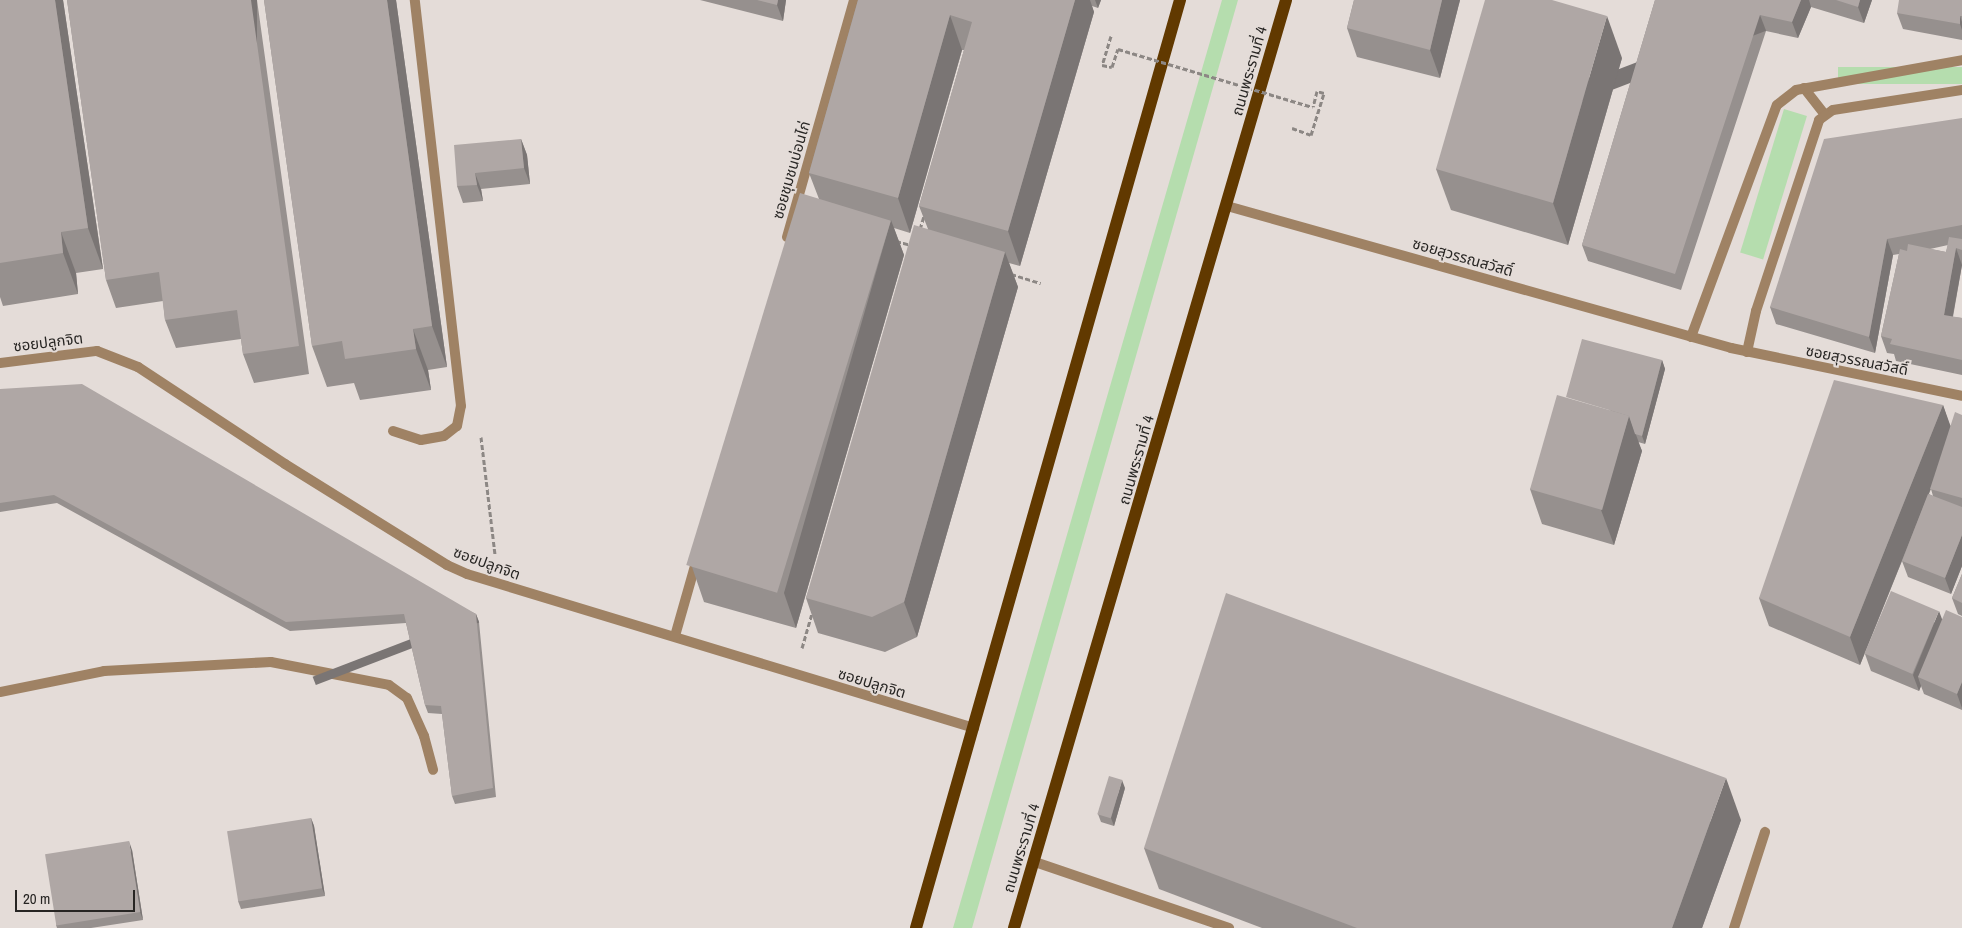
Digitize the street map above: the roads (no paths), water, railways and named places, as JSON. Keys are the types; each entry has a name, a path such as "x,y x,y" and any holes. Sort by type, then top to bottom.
{"main road":[{"path":"916,928 1180,0"},
{"name":"ถนนพระรามที่ 4","path":"1014,928 1035,862 1286,0"}],"street":[{"path":"393,431 421,440 444,436 457,426 462,406 415,0"},
{"name":"ซอยชุมชนบ่อนไก่","path":"784,250 854,0"},
{"path":"1691,337 1777,105 1796,90 1804,88 1962,60"},
{"path":"1804,88 1825,115"},
{"path":"1747,352 1756,311 1818,120 1833,110 1962,90"},
{"name":"ซอยสุวรรณสวัสดิ์","path":"1227,206 1747,352 1962,396"},
{"name":"ซอยปลูกจิต","path":"0,363 97,351 138,367 284,464 447,565 499,585 675,636 795,675 974,728"},
{"path":"675,636 699,551"},
{"path":"0,692 104,671 271,662 389,685 407,698 424,736 433,770"},
{"path":"1734,928 1765,832"},
{"path":"1035,862 1229,928"}]}
